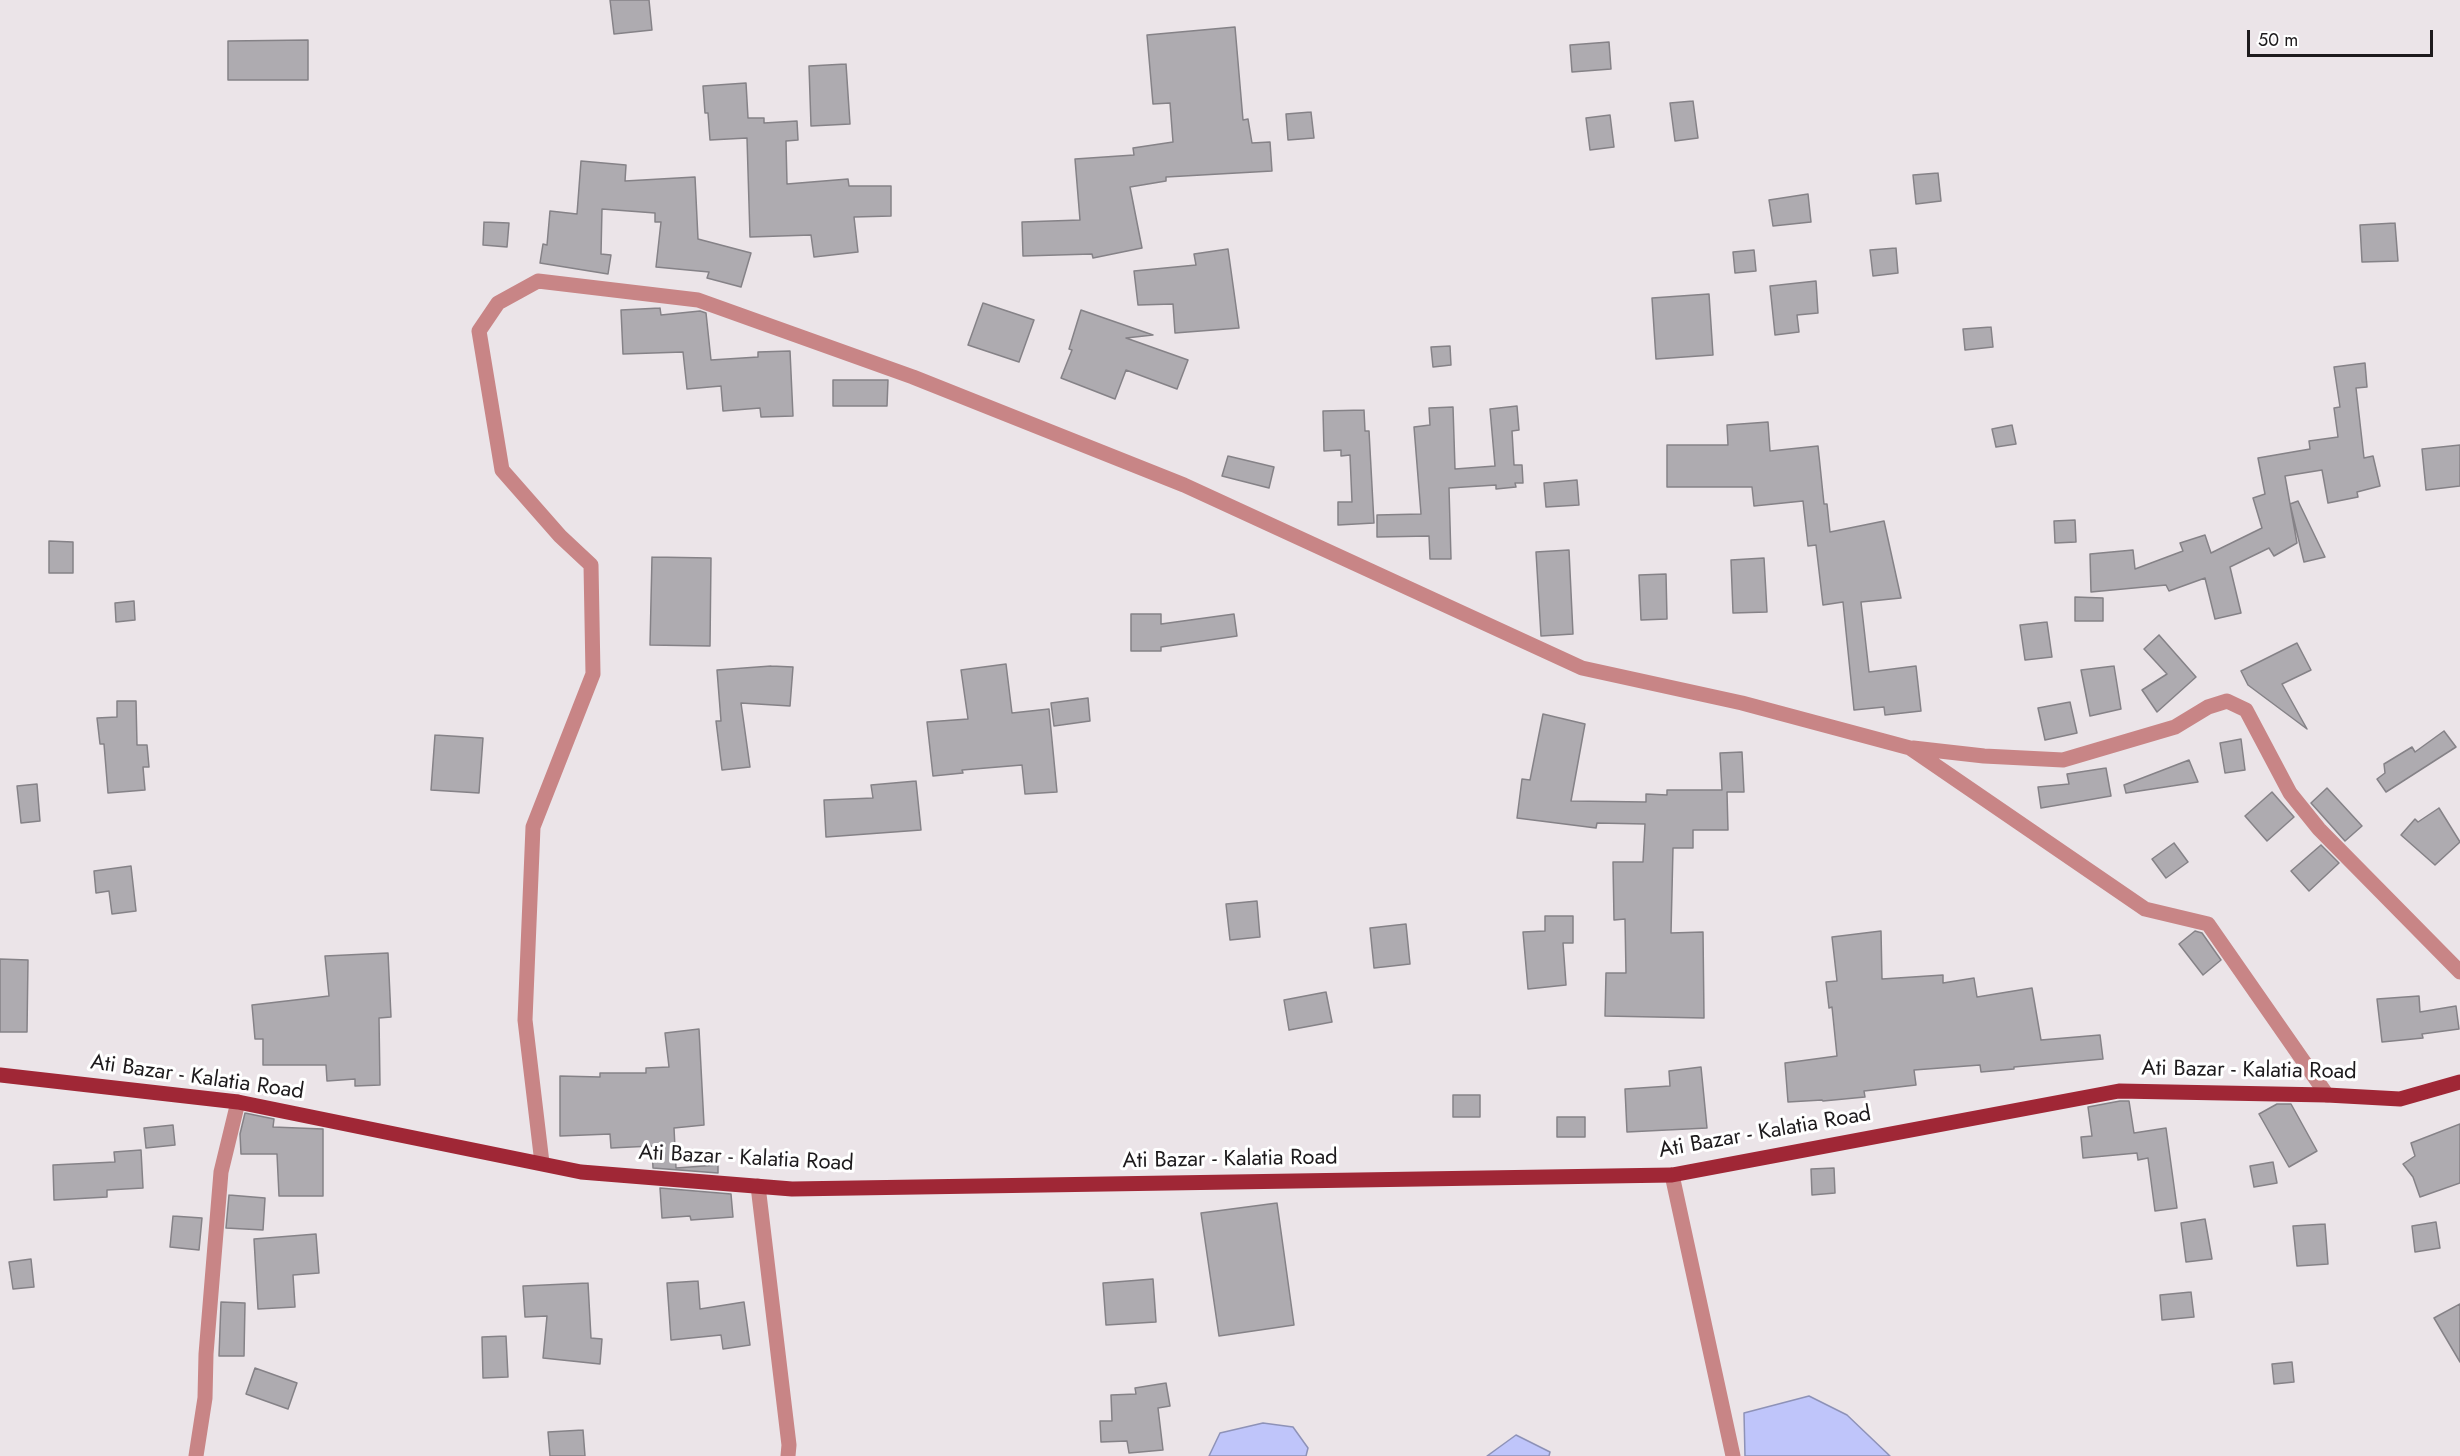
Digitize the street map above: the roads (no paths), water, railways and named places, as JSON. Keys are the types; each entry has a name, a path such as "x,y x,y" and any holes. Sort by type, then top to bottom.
{"main road":[{"name":"Ati Bazar - Kalatia Road","path":"0,1075 238,1102 581,1172 792,1189 1672,1175 2119,1091 2327,1095 2400,1099 2460,1082"}],"street":[{"path":"542,1163 525,1020 533,827 593,674 591,565 560,536 502,470 479,331 498,303 538,281 698,300 913,377 1184,485 1582,668 1742,703 1910,748 1984,756 2063,760 2175,727 2208,707 2227,701 2246,710 2290,793 2319,829 2460,972"},
{"path":"1910,748 2145,909 2208,924 2327,1095"},
{"path":"196,1456 205,1398 206,1354 221,1172 238,1102"},
{"path":"1672,1175 1733,1456"},
{"path":"758,1186 789,1445 788,1456"}],"water":[{"path":"1809,1396 1847,1415 1890,1456 1745,1456 1744,1413"},
{"path":"1263,1423 1293,1427 1308,1448 1306,1456 1209,1456 1220,1433"},
{"path":"1516,1435 1550,1452 1549,1456 1487,1456"}]}
